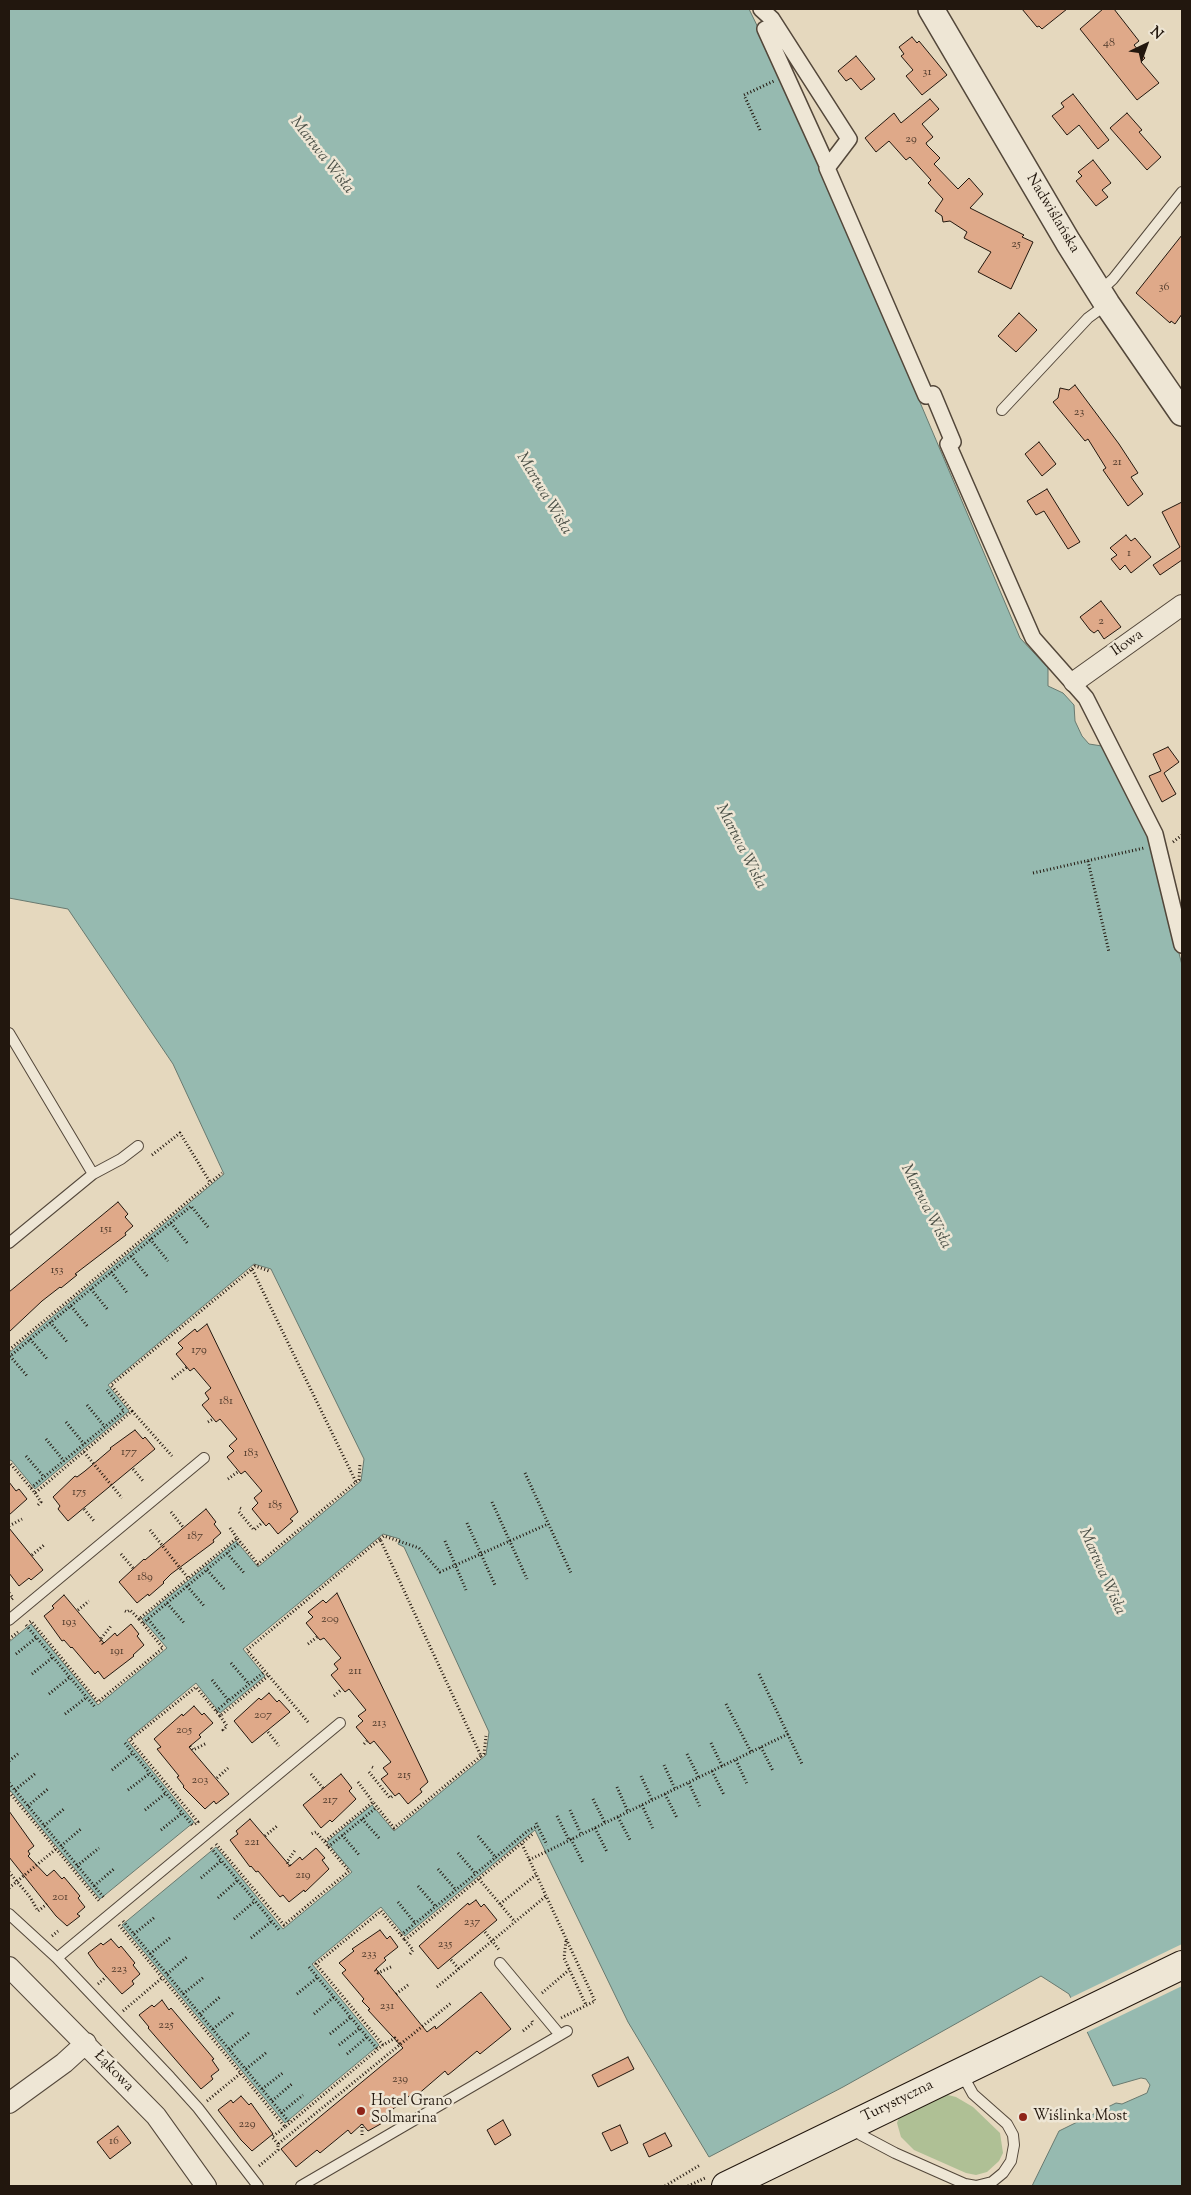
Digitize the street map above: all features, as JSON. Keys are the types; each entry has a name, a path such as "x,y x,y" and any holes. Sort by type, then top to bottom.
{"main road":[{"name":"Turystyczna","path":"726,2186 1182,1965"}],"street":[{"path":"761,9 772,19 850,139 827,168 926,396 933,394 953,442 948,444 1033,638 1074,682 1086,698 1155,834 1182,945"},
{"name":"Nadwiślańska","path":"931,9 1103,298 1182,412"},
{"path":"765,29 826,163"},
{"name":"Iłowa","path":"1074,682 1182,605"},
{"name":"Łąkowa","path":"12,1976 86,2043 156,2116 206,2186"},
{"path":"9,2103 64,2063 86,2043"}],"lane":[{"path":"1002,410 1088,318 1103,298 1113,279 1182,192"},
{"path":"9,1033 93,1174"},
{"path":"9,1243 93,1174 121,1159 138,1146"},
{"path":"9,1620 204,1458"},
{"path":"57,1958 340,1723"},
{"path":"9,1914 57,1958 170,2077 198,2108 258,2186"},
{"path":"300,2186 563,2033 503,1960"},
{"path":"855,2123 861,2135 895,2153 965,2184 976,2186 992,2182 1003,2173 1011,2161 1014,2145 1012,2135 1007,2124 974,2094 960,2071"}],"path":[{"path":"760,130 744,95 782,78"},
{"path":"1033,873 1158,844"},
{"path":"1088,860 1109,952"},
{"path":"152,1155 180,1133 210,1182"},
{"path":"9,1350 222,1172"},
{"path":"28,1376 10,1356 150,1239 191,1206 208,1227"},
{"path":"171,1223 188,1244"},
{"path":"150,1239 168,1260"},
{"path":"131,1256 148,1277"},
{"path":"127,1409 111,1385 255,1266 269,1270"},
{"path":"252,1269 356,1482"},
{"path":"111,1272 128,1294"},
{"path":"91,1289 108,1310"},
{"path":"70,1306 88,1327"},
{"path":"50,1322 68,1343"},
{"path":"30,1339 48,1360"},
{"path":"172,1379 187,1367"},
{"path":"107,1390 127,1409 132,1411 172,1456"},
{"path":"87,1405 104,1427"},
{"path":"32,1487 127,1409"},
{"path":"35,1493 132,1411"},
{"path":"208,1422 214,1419"},
{"path":"66,1422 84,1444"},
{"path":"46,1439 64,1461"},
{"path":"84,1452 122,1498"},
{"path":"26,1456 43,1478"},
{"path":"9,1465 10,1463 32,1487 42,1502 38,1505 40,1506"},
{"path":"230,1528 258,1564 359,1480 360,1463"},
{"path":"133,1469 143,1481"},
{"path":"228,1479 239,1471"},
{"path":"525,1473 571,1574"},
{"path":"492,1502 527,1579"},
{"path":"240,1509 254,1530 263,1522"},
{"path":"84,1510 94,1521"},
{"path":"171,1512 183,1527"},
{"path":"9,1526 22,1519"},
{"path":"466,1523 495,1585"},
{"path":"308,1722 274,1680 263,1672 247,1650 380,1539 384,1536 419,1548 440,1572 548,1524"},
{"path":"150,1530 188,1578"},
{"path":"139,1619 237,1538"},
{"path":"380,1539 481,1756"},
{"path":"445,1541 466,1590"},
{"path":"145,1621 240,1543"},
{"path":"32,1555 44,1545"},
{"path":"228,1552 245,1574"},
{"path":"121,1554 133,1568"},
{"path":"207,1570 225,1590"},
{"path":"187,1586 205,1607"},
{"path":"9,1593 13,1598 9,1602"},
{"path":"78,1610 89,1600"},
{"path":"167,1603 185,1624"},
{"path":"125,1611 130,1610 165,1640"},
{"path":"9,1639 27,1626 31,1620 98,1702 163,1648 145,1621"},
{"path":"27,1626 95,1707"},
{"path":"103,1644 100,1640 111,1626"},
{"path":"16,1654 36,1636"},
{"path":"308,1644 317,1637"},
{"path":"32,1674 53,1657"},
{"path":"231,1663 249,1684"},
{"path":"217,1711 263,1672"},
{"path":"759,1674 802,1764"},
{"path":"220,1716 268,1676"},
{"path":"49,1694 70,1677"},
{"path":"212,1680 228,1702"},
{"path":"186,1831 198,1822 130,1740 196,1687 217,1711 227,1726 224,1731"},
{"path":"334,1696 342,1689"},
{"path":"65,1714 86,1697"},
{"path":"726,1704 751,1752"},
{"path":"268,1732 279,1746"},
{"path":"529,1860 788,1734"},
{"path":"358,1782 376,1808 394,1828 484,1754 486,1736"},
{"path":"711,1742 722,1766"},
{"path":"125,1743 192,1825"},
{"path":"190,1746 193,1750 207,1743"},
{"path":"762,1747 773,1771"},
{"path":"112,1770 133,1752"},
{"path":"9,1762 19,1753"},
{"path":"688,1754 699,1778"},
{"path":"736,1760 747,1784"},
{"path":"664,1765 675,1789"},
{"path":"217,1778 228,1768"},
{"path":"712,1771 724,1795"},
{"path":"369,1772 390,1798 394,1795"},
{"path":"15,1790 36,1773"},
{"path":"128,1790 150,1773"},
{"path":"311,1774 323,1788"},
{"path":"640,1776 652,1800"},
{"path":"689,1782 700,1806"},
{"path":"9,1783 104,1898"},
{"path":"617,1787 628,1812"},
{"path":"28,1806 49,1788"},
{"path":"9,1792 100,1902"},
{"path":"145,1810 166,1793"},
{"path":"665,1794 677,1818"},
{"path":"594,1799 605,1823"},
{"path":"324,1842 373,1802"},
{"path":"642,1805 653,1829"},
{"path":"44,1826 65,1808"},
{"path":"329,1846 376,1808"},
{"path":"570,1810 582,1834"},
{"path":"161,1830 183,1814"},
{"path":"558,1816 583,1863"},
{"path":"364,1817 380,1839"},
{"path":"618,1817 630,1840"},
{"path":"402,1935 536,1825 547,1845"},
{"path":"265,1836 277,1826"},
{"path":"61,1846 82,1828"},
{"path":"595,1828 607,1852"},
{"path":"216,1844 284,1925 349,1871 316,1832 311,1834"},
{"path":"405,1940 534,1833"},
{"path":"341,1836 360,1856"},
{"path":"478,1836 496,1858"},
{"path":"522,1844 595,2001 557,2020"},
{"path":"78,1866 99,1848"},
{"path":"9,1888 56,1849"},
{"path":"290,1866 287,1862 296,1849"},
{"path":"213,1850 280,1931"},
{"path":"458,1853 476,1874"},
{"path":"201,1878 221,1860"},
{"path":"94,1887 115,1868"},
{"path":"438,1869 456,1890"},
{"path":"9,1872 38,1911 47,1904"},
{"path":"500,1904 536,1875"},
{"path":"479,1879 515,1922"},
{"path":"218,1898 238,1880"},
{"path":"418,1886 436,1907"},
{"path":"438,1987 546,1896"},
{"path":"234,1918 255,1901"},
{"path":"398,1902 414,1925"},
{"path":"383,2046 316,1964 381,1910 413,1950 410,1954"},
{"path":"133,1933 155,1916"},
{"path":"251,1938 272,1921"},
{"path":"125,1923 289,2122"},
{"path":"119,1925 285,2127"},
{"path":"485,1932 503,1960"},
{"path":"150,1954 171,1937"},
{"path":"566,1940 564,1958 586,2005"},
{"path":"167,1974 188,1956"},
{"path":"452,1960 459,1969"},
{"path":"310,1966 377,2049"},
{"path":"375,1970 378,1973 393,1966"},
{"path":"538,1997 569,1970"},
{"path":"183,1994 204,1976"},
{"path":"297,1994 318,1976"},
{"path":"95,1986 106,1977"},
{"path":"121,2013 162,1978"},
{"path":"396,1994 408,1984"},
{"path":"200,2014 221,1996"},
{"path":"314,2014 334,1996"},
{"path":"278,2144 451,2003"},
{"path":"213,2029 234,2012"},
{"path":"330,2034 351,2017"},
{"path":"339,2045 360,2028"},
{"path":"229,2049 250,2032"},
{"path":"347,2054 368,2038"},
{"path":"255,2169 278,2150 278,2144 272,2137 289,2122 377,2049 395,2038 400,2044"},
{"path":"246,2069 267,2052"},
{"path":"262,2089 284,2072"},
{"path":"204,2103 241,2073"},
{"path":"272,2101 293,2083"},
{"path":"281,2112 303,2095"},
{"path":"334,2099 337,2102"},
{"path":"362,2124 362,2135"},
{"path":"665,2186 700,2165"}],"green space":[{"path":"948,2095 956,2097 973,2107 1000,2133 1003,2153 999,2161 987,2172 976,2175 966,2173 914,2150 901,2137 897,2123 900,2115 939,2096"}],"water":[{"name":"Martwa Wisła","path":"9,9 749,9 782,77 1020,638 1048,668 1048,686 1063,693 1074,705 1075,721 1082,736 1089,744 1102,746 1149,834 1182,965 1182,2186 1032,2186 1059,2131 1116,2103 1122,2104 1147,2093 1150,2085 1146,2079 1141,2078 1113,2086 1069,1994 1041,1976 843,2087 709,2157 628,2022 535,1830 405,1936 381,1907 312,1964 379,2045 285,2123 122,1925 216,1847 283,1929 352,1872 327,1842 372,1805 394,1831 486,1755 489,1732 404,1547 398,1544 400,1539 383,1534 243,1649 265,1676 220,1713 196,1683 127,1740 194,1822 100,1899 9,1789 9,1642 31,1624 98,1705 167,1648 142,1619 236,1541 258,1567 361,1481 364,1459 271,1269 254,1264 108,1385 129,1411 35,1489 11,1460 9,1461 9,1353 224,1174 173,1064 68,909 9,898"}],"pier":[{"path":"1182,1944 1182,1986 1085,2033 1068,1999"}],"building":[{"path":"1022,9 1067,9 1042,29 1039,26 1037,27"},
{"path":"1103,9 1114,9 1139,41 1134,45 1145,58 1141,62 1159,83 1137,100 1080,29"},
{"path":"912,37 917,43 919,41 947,75 922,95 906,76 913,70 901,56 904,54 899,47"},
{"path":"856,56 875,79 861,90 851,78 846,81 838,71"},
{"path":"1073,94 1109,140 1098,149 1079,125 1067,135 1052,116 1064,107 1061,103"},
{"path":"930,99 939,109 922,124 933,137 926,143 927,145 940,158 934,164 958,189 969,178 983,194 970,208 1024,235 1022,237 1033,242 1011,289 978,272 991,252 964,238 967,232 950,221 943,222 942,216 935,211 943,199 928,183 931,180 910,157 906,160 889,141 876,152 865,138 894,113 901,123"},
{"path":"1127,113 1142,130 1139,132 1161,157 1147,170 1110,128"},
{"path":"1093,160 1111,183 1102,190 1108,197 1096,206 1076,181 1082,176 1078,172"},
{"path":"1182,235 1182,314 1175,324 1171,321 1170,323 1136,293"},
{"path":"1019,313 1037,330 1016,352 998,336"},
{"path":"1075,385 1138,473 1131,477 1143,494 1128,506 1103,470 1106,468 1088,439 1085,441 1053,402 1058,398 1060,388 1069,390"},
{"path":"1039,442 1056,464 1042,476 1025,454"},
{"path":"1047,489 1080,542 1068,549 1044,511 1036,515 1027,501"},
{"path":"1182,502 1182,560 1160,575 1153,565 1180,547 1162,512"},
{"path":"1126,535 1131,541 1135,538 1151,557 1131,573 1125,565 1120,570 1111,559 1117,555 1110,548"},
{"path":"1101,601 1121,627 1104,639 1098,630 1094,633 1090,630 1080,617"},
{"path":"1168,747 1179,762 1164,773 1176,794 1162,802 1149,776 1161,771 1153,754"},
{"path":"118,1202 128,1214 125,1217 133,1226 125,1233 126,1235 75,1274 77,1275 61,1288 42,1301 9,1332 9,1292"},
{"path":"207,1324 298,1512 290,1519 293,1521 278,1534 269,1523 266,1526 252,1509 258,1503 254,1498 262,1491 245,1471 241,1474 227,1457 234,1451 229,1446 237,1439 220,1419 216,1422 202,1405 209,1399 205,1393 211,1388 194,1368 190,1371 176,1354 183,1348 178,1343 195,1329 197,1332"},
{"path":"135,1430 143,1439 145,1437 155,1449 68,1521 58,1509 60,1506 53,1497 75,1476 77,1477 85,1471 110,1448"},
{"path":"9,1482 16,1491 19,1489 27,1499 9,1515"},
{"path":"206,1509 216,1522 214,1524 221,1533 213,1540 214,1542 171,1574 149,1596 148,1594 137,1603 119,1582 144,1559"},
{"path":"9,1528 43,1570 31,1580 29,1578 19,1586 9,1573"},
{"path":"337,1593 428,1782 420,1789 422,1792 408,1804 399,1793 395,1796 381,1779 388,1774 383,1768 391,1762 374,1741 370,1744 356,1727 363,1721 358,1716 366,1710 349,1689 345,1692 331,1675 338,1669 334,1664 341,1658 324,1638 320,1640 306,1623 313,1617 308,1612 323,1600 326,1603"},
{"path":"64,1595 104,1643 115,1633 117,1636 131,1624 139,1634 137,1636 144,1645 134,1656 104,1679 98,1671 95,1674 72,1647 64,1640 62,1641 44,1616 54,1608 52,1606"},
{"path":"269,1693 277,1702 279,1700 290,1712 252,1743 234,1721 259,1698 261,1700"},
{"path":"194,1706 213,1723 189,1747 229,1794 216,1804 214,1801 205,1809 183,1787 177,1777 179,1776 157,1749 161,1747 154,1739"},
{"path":"341,1774 352,1788 349,1791 356,1799 332,1822 330,1820 321,1828 303,1805"},
{"path":"9,1811 34,1846 28,1851 30,1854 28,1856 47,1876 54,1870 62,1879 64,1877 80,1896 78,1898 85,1907 77,1914 80,1916 67,1926 56,1916 9,1857"},
{"path":"250,1819 290,1866 300,1857 302,1860 316,1848 325,1858 322,1860 329,1869 305,1892 304,1890 289,1902 283,1895 280,1897 258,1871 256,1872 250,1867 230,1840 238,1834 236,1831"},
{"path":"476,1900 481,1907 484,1904 497,1920 438,1969 419,1946 468,1903 469,1905"},
{"path":"380,1930 387,1939 390,1936 398,1947 384,1958 386,1960 376,1969 427,2032 435,2026 436,2029 481,1992 511,2029 480,2054 477,2051 448,2075 445,2071 416,2096 413,2093 383,2117 386,2121 368,2131 362,2124 351,2134 348,2130 320,2153 317,2150 296,2167 281,2149 403,2048 368,2010 370,2009 362,2001 364,1999 342,1973 346,1970 339,1963 354,1951 352,1949"},
{"path":"111,1939 119,1948 121,1946 135,1963 133,1965 140,1974 132,1981 134,1984 122,1994 88,1953 101,1943 103,1945"},
{"path":"162,2000 214,2059 212,2060 219,2070 211,2076 213,2079 201,2089 139,2015"},
{"path":"628,2057 634,2069 598,2087 592,2075"},
{"path":"241,2096 249,2105 251,2103 273,2134 252,2151 218,2110 231,2100 233,2103"},
{"path":"503,2120 511,2135 495,2145 487,2130"},
{"path":"620,2125 628,2143 611,2151 602,2133"},
{"path":"118,2126 131,2143 110,2159 97,2142"},
{"path":"665,2133 672,2146 649,2157 643,2144"}],"place":[{"name":"Hotel Grano Solmarina","path":"361,2111"},
{"name":"Wiślinka Most","path":"1023,2117"}]}
